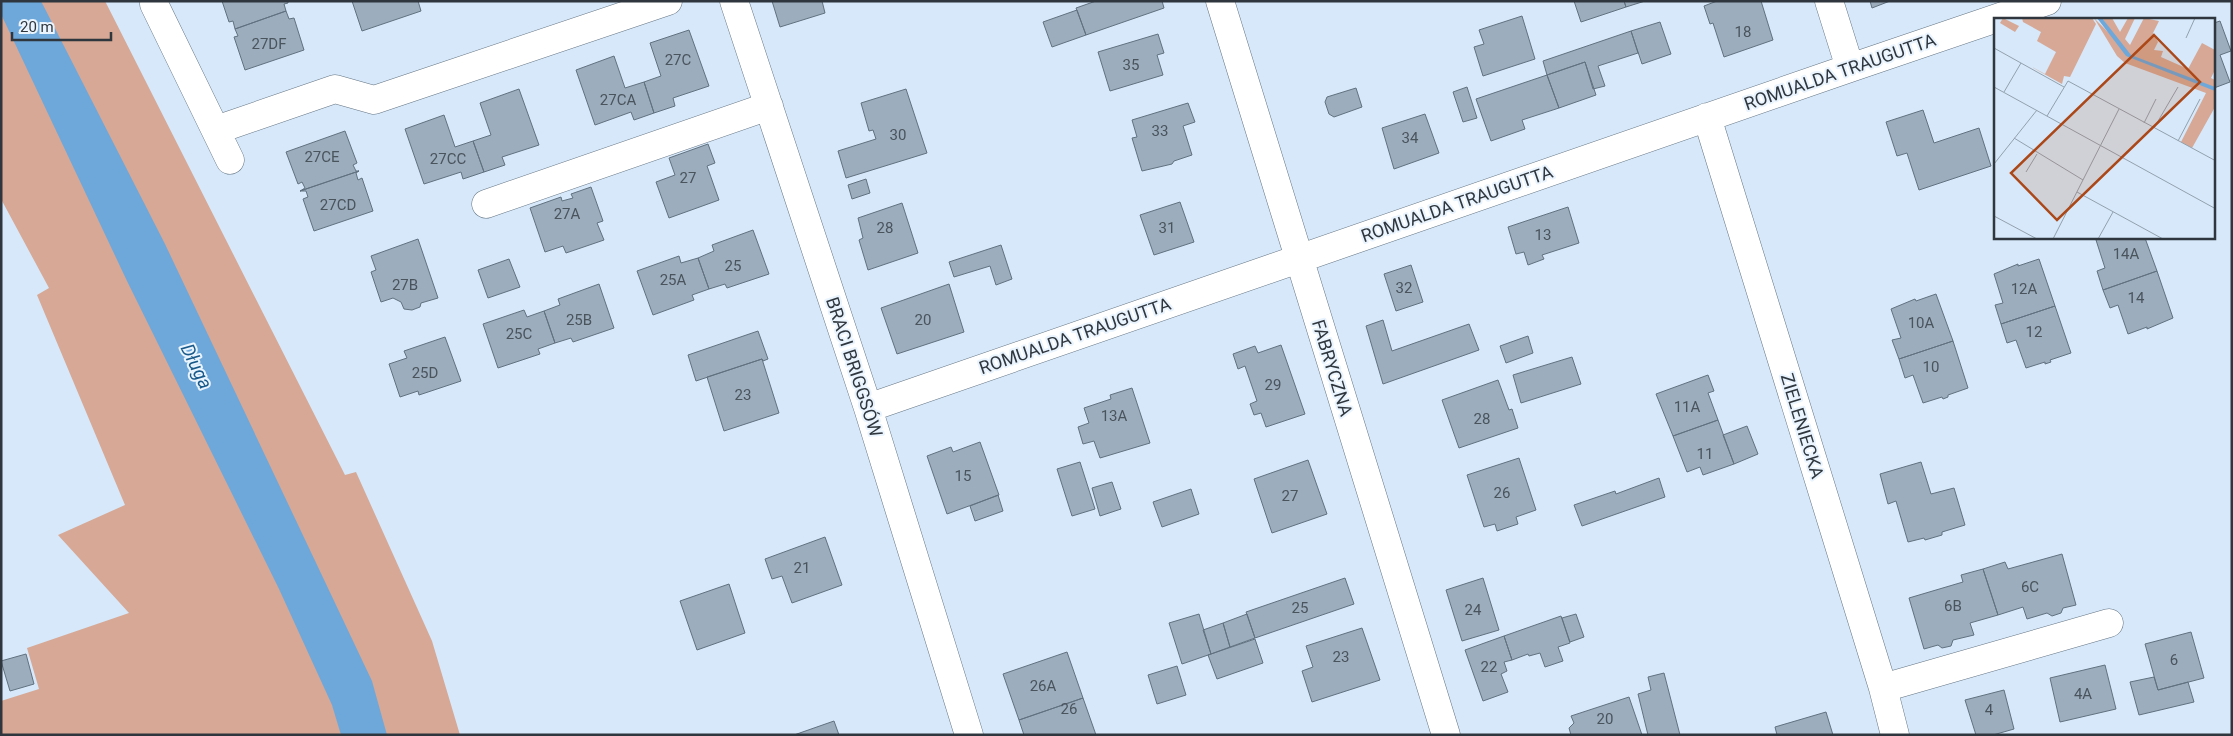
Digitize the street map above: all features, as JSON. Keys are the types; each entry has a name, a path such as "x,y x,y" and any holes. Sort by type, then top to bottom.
{"street":[{"path":"216,130 335,89 374,100 668,1"},
{"name":"BRACI BRIGGSÓW","path":"734,1 868,408 969,735"},
{"name":"FABRYCZNA","path":"1220,1 1446,735"},
{"path":"1829,1 1850,68"},
{"name":"ROMUALDA TRAUGUTTA","path":"1997,18 2047,1"},
{"path":"154,4 230,160"},
{"name":"ROMUALDA TRAUGUTTA","path":"868,408 1994,19"},
{"path":"486,204 768,106"},
{"name":"ZIELENIECKA","path":"1707,117 1883,688 1895,735"},
{"path":"1883,688 2109,623"}],"shaded area":[{"path":"1,1 105,1 345,475 356,472 432,641 460,735 1,735 1,701 39,689 27,648 129,613 58,535 125,505 37,295 49,288 1,199"}],"water":[{"name":"Długa","path":"1,1 41,1 165,244 372,681 387,735 341,735 332,705 279,589 127,281 1,14"}],"building":[{"path":"222,1 288,1 288,3 284,4 286,11 235,29 233,21 229,22"},
{"path":"352,1 418,1 421,11 362,31"},
{"path":"772,1 822,1 825,13 780,27"},
{"path":"1096,1 1162,1 1164,8 1086,35 1076,8"},
{"path":"1574,1 1624,1 1626,7 1581,22"},
{"path":"1624,1 1645,1 1626,7"},
{"path":"1717,1 1761,1 1773,40 1724,57 1713,23 1710,24 1704,6"},
{"path":"1870,1 1890,1 1872,8"},
{"path":"1077,10 1086,35 1052,47 1043,22"},
{"path":"286,11 289,19 294,18 304,50 245,70 234,37 238,36 235,29"},
{"path":"1522,16 1535,59 1483,76 1474,47 1484,44 1479,30"},
{"path":"2220,21 2231,51 2220,55 2230,82 2216,87 2216,22"},
{"path":"1660,22 1671,54 1642,64 1631,31"},
{"path":"689,30 709,86 673,98 675,106 654,113 644,82 661,76 650,43"},
{"path":"1631,31 1638,53 1598,66 1605,86 1593,89 1585,62 1547,75 1543,61"},
{"path":"1158,34 1164,53 1157,55 1163,75 1110,91 1098,52"},
{"path":"614,56 625,88 644,82 654,113 634,120 631,112 595,125 576,70"},
{"path":"1585,62 1596,95 1559,108 1547,75"},
{"path":"1547,75 1559,108 1522,120 1525,129 1491,141 1476,99"},
{"path":"1467,87 1477,118 1463,122 1453,92"},
{"path":"1356,88 1362,107 1334,117 1329,114 1325,102 1327,97"},
{"path":"519,89 539,145 502,157 505,165 484,172 473,141 491,135 480,103"},
{"path":"906,89 927,153 846,178 838,151 876,139 873,130 869,131 861,103"},
{"path":"1188,103 1195,122 1183,126 1192,155 1174,161 1172,164 1142,171 1132,138 1137,137 1132,120"},
{"path":"1923,110 1934,143 1979,128 1991,166 1919,190 1907,153 1897,156 1886,122"},
{"path":"1425,114 1439,153 1394,169 1382,128"},
{"path":"444,115 455,147 473,141 484,172 463,179 461,172 424,184 405,129"},
{"path":"345,131 357,163 353,165 356,171 359,171 300,191 305,188 302,182 298,184 286,152"},
{"path":"708,144 715,163 707,166 719,200 669,218 656,182 675,175 669,158"},
{"path":"359,171 356,173 358,180 362,178 373,211 314,231 303,199 308,197 306,191 300,191"},
{"path":"866,179 870,193 852,199 848,185"},
{"path":"591,187 603,221 597,223 604,240 566,253 563,246 545,252 530,208 561,197 562,201 573,198 571,194"},
{"path":"1180,202 1194,242 1154,255 1140,215"},
{"path":"902,203 918,253 868,270 859,240 863,238 858,218"},
{"path":"1568,207 1579,243 1542,255 1544,259 1528,265 1524,252 1516,254 1508,227"},
{"path":"753,230 769,274 727,288 725,284 709,289 698,258 714,251 712,245"},
{"path":"418,239 438,298 421,303 420,307 412,310 404,309 401,302 393,298 381,302 371,272 376,270 371,256"},
{"path":"2145,239 2157,271 2103,290 2097,271 2105,268 2096,240"},
{"path":"1001,245 1012,279 996,285 990,266 954,277 949,262"},
{"path":"679,256 681,263 698,258 709,289 692,295 694,300 653,315 637,271"},
{"path":"509,259 520,287 488,298 478,270"},
{"path":"2039,259 2055,306 2001,324 1995,305 2003,303 1994,274 2018,264 2018,266"},
{"path":"1411,265 1423,302 1396,311 1384,274"},
{"path":"2157,271 2173,318 2147,329 2147,327 2128,334 2118,305 2110,308 2103,290"},
{"path":"599,284 614,328 573,342 571,338 555,343 544,311 560,305 558,299"},
{"path":"949,284 964,332 897,354 881,308"},
{"path":"1936,294 1953,341 1899,359 1892,340 1901,338 1891,309 1915,299 1916,301"},
{"path":"2055,306 2071,353 2050,360 2051,362 2045,364 2045,362 2026,368 2016,340 2007,343 2001,324"},
{"path":"524,310 527,317 544,311 555,343 538,349 540,354 498,368 483,324"},
{"path":"1383,320 1392,351 1469,324 1479,350 1383,384 1366,326"},
{"path":"758,331 768,359 763,361 762,359 696,381 688,355"},
{"path":"1528,336 1533,353 1506,363 1500,346"},
{"path":"445,337 461,381 419,395 418,391 400,397 389,364 407,358 404,351"},
{"path":"1953,341 1968,388 1948,395 1948,397 1943,399 1942,397 1923,403 1913,375 1905,378 1899,359"},
{"path":"1281,345 1305,414 1266,427 1261,413 1254,415 1250,404 1257,401 1245,366 1238,369 1233,354 1255,346 1258,353"},
{"path":"1572,357 1581,384 1521,403 1513,375"},
{"path":"762,359 779,413 724,431 707,377"},
{"path":"1708,375 1714,391 1708,393 1718,420 1673,436 1656,394"},
{"path":"1498,380 1509,410 1512,409 1518,428 1459,448 1442,400"},
{"path":"1132,388 1150,443 1100,458 1094,441 1083,444 1078,427 1089,423 1084,408 1111,399 1110,395"},
{"path":"1718,420 1734,464 1703,475 1700,467 1687,472 1673,436"},
{"path":"1747,426 1758,454 1734,464 1723,435"},
{"path":"980,442 999,495 947,514 927,456 951,447 953,452"},
{"path":"1519,458 1536,510 1516,517 1518,524 1497,531 1495,524 1484,527 1467,475"},
{"path":"1308,460 1327,514 1272,533 1254,479"},
{"path":"1080,462 1095,509 1072,516 1057,469"},
{"path":"1921,462 1931,494 1954,488 1965,525 1942,532 1942,535 1908,542 1896,501 1888,504 1880,474"},
{"path":"1659,478 1665,497 1582,526 1574,505 1615,491 1616,494"},
{"path":"1112,482 1121,509 1100,516 1092,488"},
{"path":"1191,489 1199,514 1162,527 1153,502"},
{"path":"998,495 1003,511 975,521 970,506"},
{"path":"825,537 842,585 792,603 782,576 772,579 765,559"},
{"path":"2062,554 2076,605 2063,608 2061,613 2052,616 2047,613 2027,619 2023,607 1998,615 1983,569 2005,562 2008,569"},
{"path":"1983,569 1998,615 1970,623 1974,635 1953,640 1951,646 1942,648 1938,645 1924,649 1909,598 1963,582 1961,575"},
{"path":"1345,578 1354,604 1255,638 1246,612"},
{"path":"1483,578 1499,630 1462,641 1446,590"},
{"path":"729,584 745,633 697,650 680,601"},
{"path":"1199,614 1211,654 1182,664 1169,623"},
{"path":"1247,614 1255,638 1230,647 1223,623"},
{"path":"1576,614 1584,637 1570,642 1562,618"},
{"path":"1561,616 1570,643 1558,647 1563,661 1545,667 1540,653 1529,656 1528,654 1512,660 1504,636"},
{"path":"1223,623 1230,647 1211,654 1203,630"},
{"path":"1362,628 1380,680 1312,702 1302,671 1313,667 1306,646"},
{"path":"2191,632 2204,678 2158,690 2145,644"},
{"path":"1504,636 1512,660 1504,662 1507,671 1501,674 1508,692 1483,701 1465,650"},
{"path":"1255,639 1263,663 1217,679 1208,655"},
{"path":"1067,652 1083,698 1019,720 1003,674"},
{"path":"26,654 34,684 10,691 1,661"},
{"path":"2105,665 2116,709 2060,722 2050,678"},
{"path":"1177,666 1186,695 1157,704 1148,675"},
{"path":"1664,673 1680,735 1648,735 1638,694 1651,690 1648,677"},
{"path":"2154,677 2158,690 2188,682 2194,702 2139,715 2130,682"},
{"path":"2004,690 2014,729 1993,735 1976,735 1965,700"},
{"path":"1629,697 1642,735 1571,735 1569,728 1574,723 1571,716"},
{"path":"1083,698 1096,735 1024,735 1019,720"},
{"path":"1826,712 1833,735 1777,735 1775,727"},
{"path":"834,721 839,735 794,735"}]}
